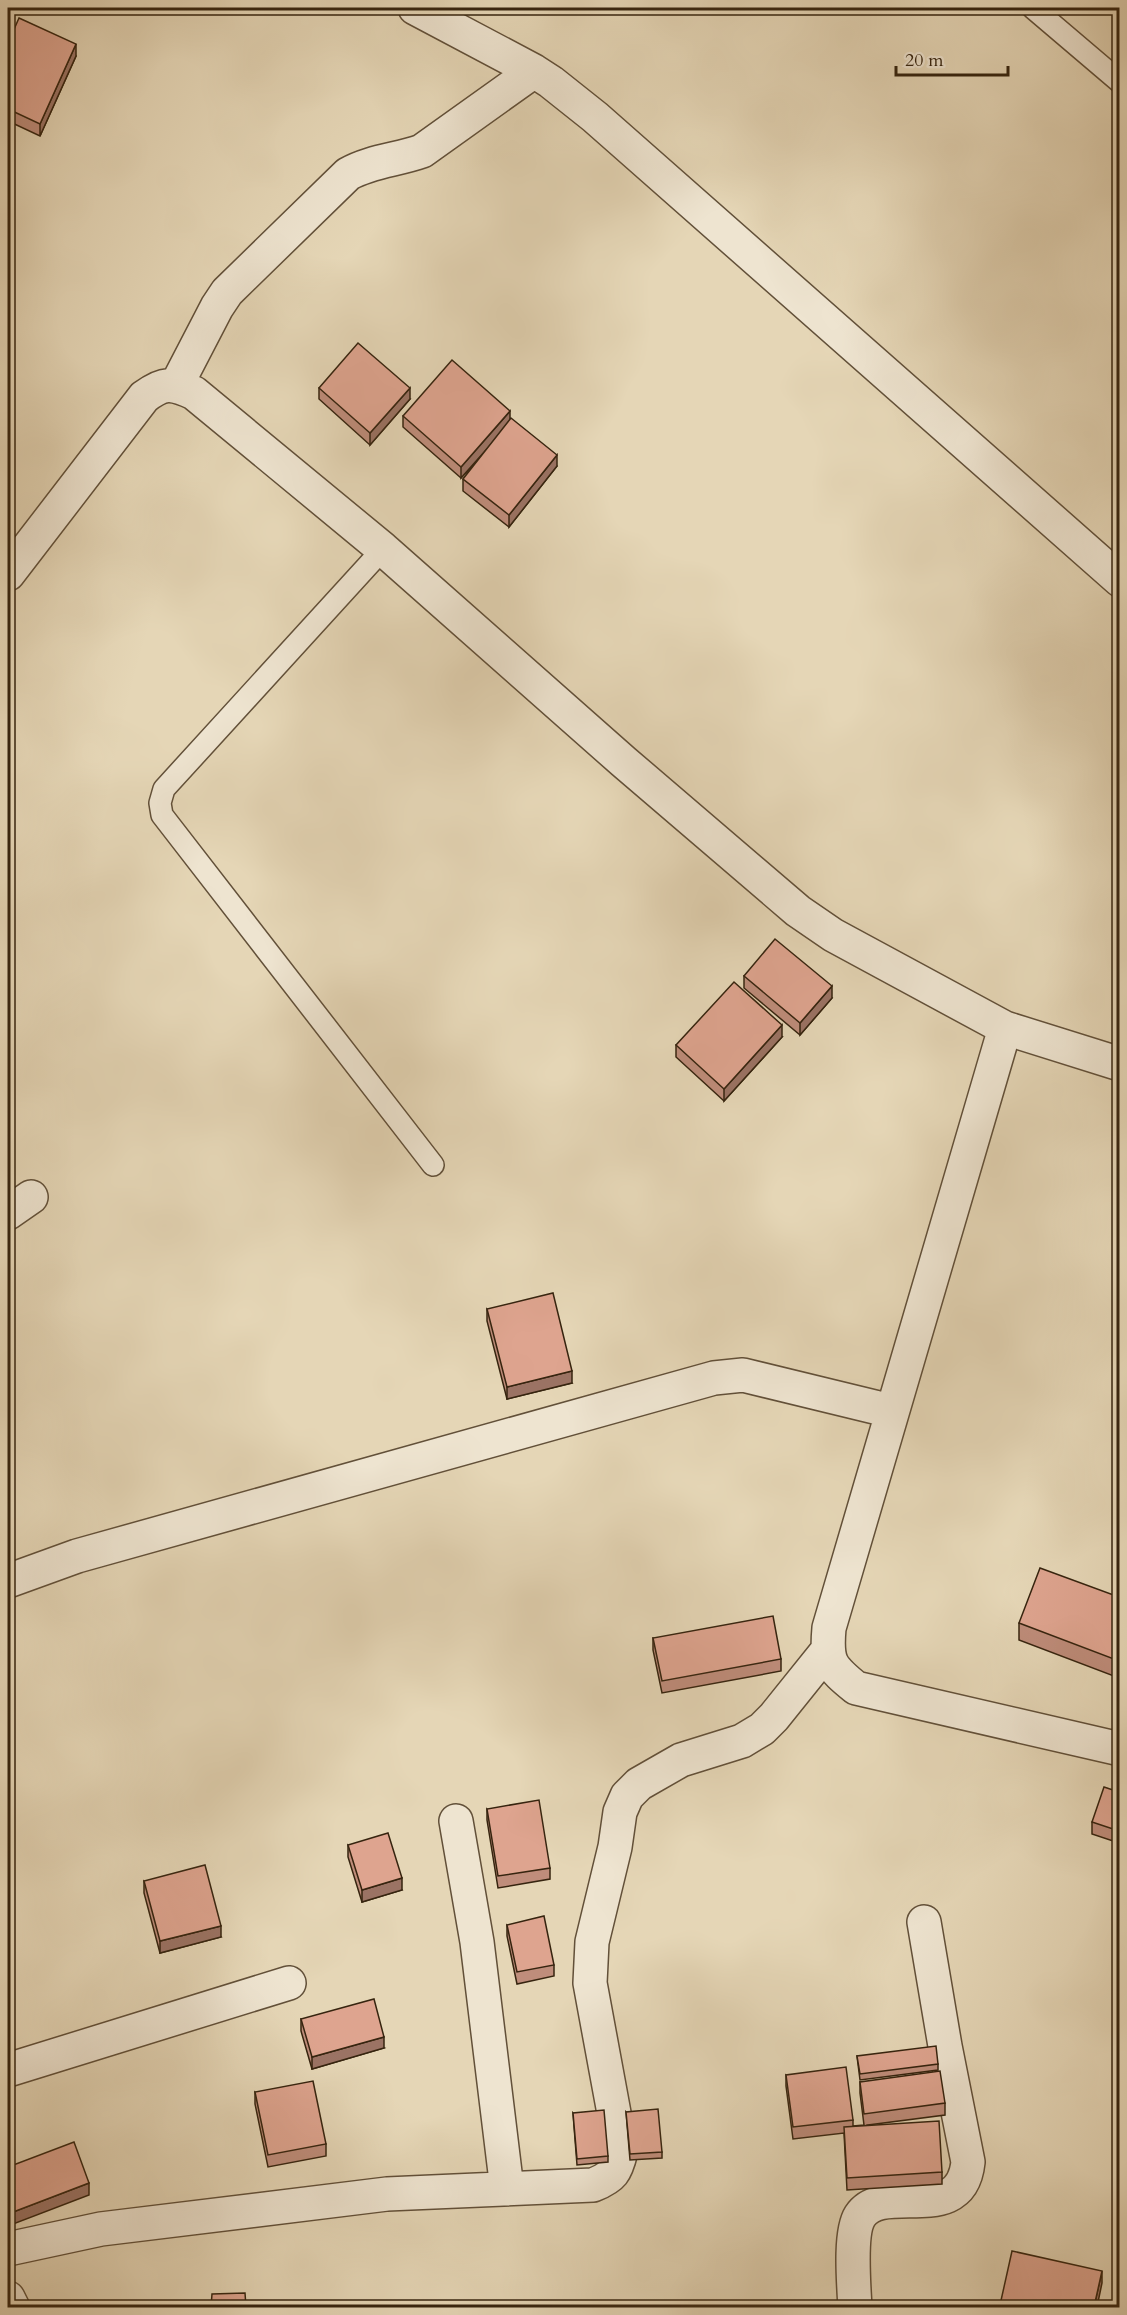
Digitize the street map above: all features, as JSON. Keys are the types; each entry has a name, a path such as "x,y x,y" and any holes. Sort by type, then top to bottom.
{"street":[{"path":"415,8 534,71 595,117 1119,580"},
{"path":"176,386 227,292 348,174 364,165 401,159 422,151 534,71"},
{"path":"8,574 144,397 159,386 176,386 194,393 383,549 624,762 798,911 833,935 1005,1028 1119,1064"},
{"path":"1005,1028 829,1628 827,1652 836,1672 856,1688 1119,1749"},
{"path":"8,1581 77,1556 714,1378 743,1375 891,1411"},
{"path":"8,2249 101,2229 364,2197 593,2185 608,2179 617,2167 621,2151 590,1983 592,1942 615,1847 620,1812 627,1796 639,1784 681,1760 742,1741 762,1729 827,1652"},
{"path":"456,1821 477,1942 507,2189"},
{"path":"855,2307 854,2262 856,2232 860,2216 870,2206 939,2198 956,2192 966,2178 968,2163 924,1922"},
{"path":"8,2070 289,1983"},
{"path":"8,2298 13,2307"}],"lane":[{"path":"1033,8 1119,82"},
{"path":"383,549 164,789 160,803 162,815 433,1165"}],"building":[{"path":"19,18 76,44 40,124 8,109 8,43"},
{"path":"358,343 410,388 370,433 319,388"},
{"path":"452,360 510,411 461,467 403,416"},
{"path":"511,418 557,455 509,515 463,479"},
{"path":"775,939 832,986 800,1023 744,976"},
{"path":"734,982 782,1025 724,1089 676,1045"},
{"path":"553,1293 572,1371 507,1387 487,1309"},
{"path":"1040,1568 1119,1597 1119,1661 1019,1623"},
{"path":"773,1616 781,1659 662,1681 653,1638"},
{"path":"1104,1787 1119,1792 1119,1831 1092,1822"},
{"path":"539,1800 550,1868 498,1876 487,1809"},
{"path":"388,1833 402,1878 362,1890 348,1845"},
{"path":"205,1865 221,1926 160,1941 144,1881"},
{"path":"544,1916 554,1965 517,1972 507,1925"},
{"path":"374,1999 384,2037 312,2057 301,2019"},
{"path":"936,2046 938,2064 860,2074 857,2056"},
{"path":"846,2067 853,2120 793,2127 786,2075"},
{"path":"940,2071 945,2103 864,2114 860,2082"},
{"path":"313,2081 326,2144 268,2155 255,2092"},
{"path":"658,2109 662,2152 630,2154 626,2112"},
{"path":"604,2110 608,2156 577,2159 573,2113"},
{"path":"939,2121 942,2172 847,2178 844,2127"},
{"path":"74,2142 89,2183 8,2214 8,2167"},
{"path":"1012,2251 1102,2271 1094,2307 1000,2305"},
{"path":"245,2293 246,2307 211,2307 212,2294"}]}
